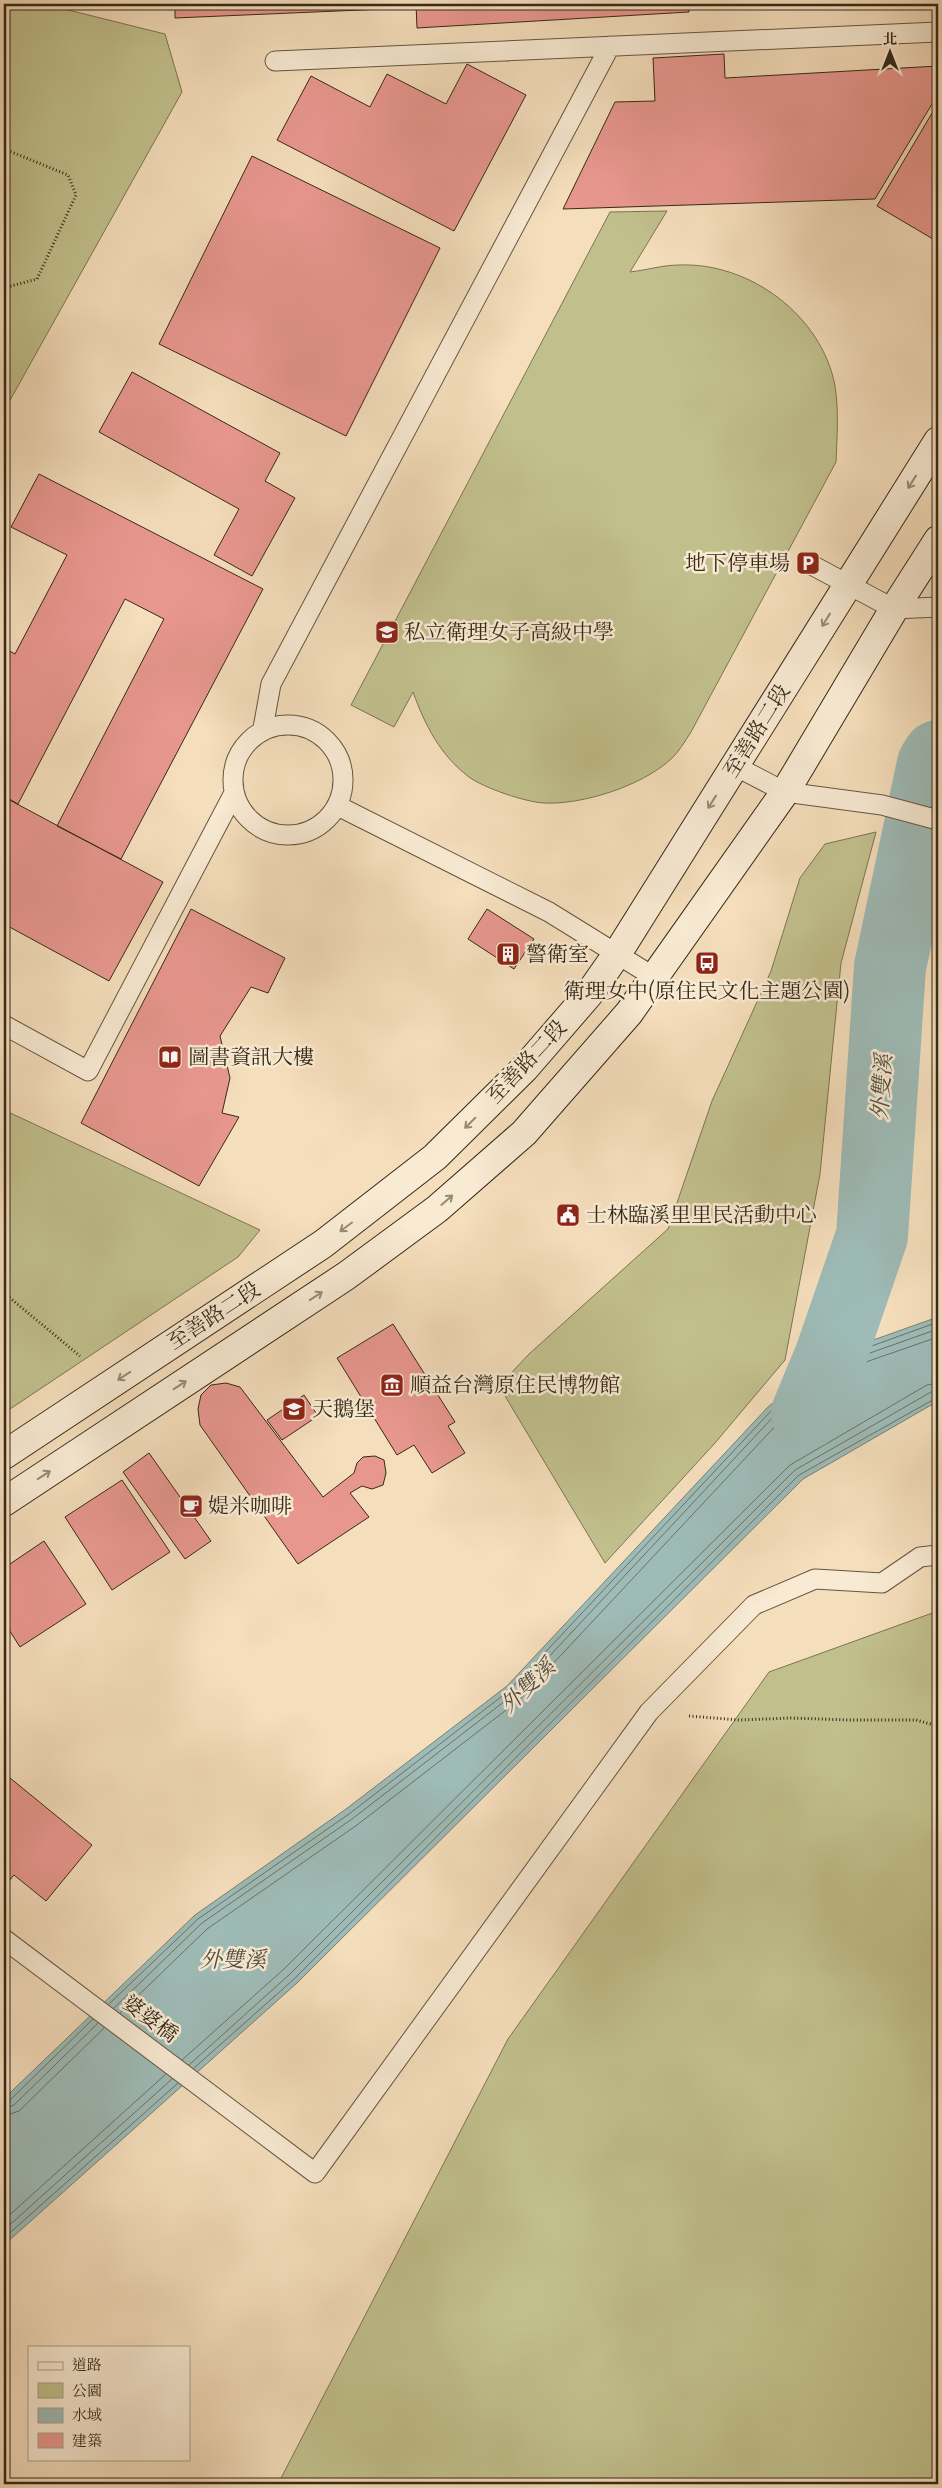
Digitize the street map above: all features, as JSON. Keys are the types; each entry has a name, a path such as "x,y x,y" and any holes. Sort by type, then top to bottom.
{"street":[{"name":"至善路二段","path":"4,1455 323,1244 436,1157 525,1068 589,994 617,954 938,441"},
{"name":"至善路二段","path":"4,1502 346,1276 437,1209 524,1133 623,1020 785,792 894,609 938,540"}],"lane":[{"path":"276,61 938,32"},
{"path":"263,728 297,725 314,731 329,742 338,758 343,775 338,806 322,823 306,832 288,835 269,832 253,823 241,810 234,793 232,774 237,757 248,742 263,728 271,684 610,46"},
{"path":"808,563 894,609 938,607"},
{"path":"735,766 785,792 882,805 938,820"},
{"path":"4,1025 88,1071 234,793"},
{"path":"338,806 549,912 654,978"},
{"path":"649,1712 754,1605 815,1578 882,1582 920,1557 938,1555"},
{"name":"婆婆橋","path":"4,1939 315,2173 649,1712"}],"path":[{"path":"4,149 68,175 76,195 37,278 11,286 4,283"},
{"path":"4,1293 80,1356"},
{"path":"649,1712 739,1720 791,1718 916,1720 938,1726"}],"green space":[{"path":"4,4 44,4 165,34 182,92 4,411"},
{"path":"667,211 630,272 679,265 706,266 732,273 756,284 779,298 799,316 815,337 827,361 835,386 837,415 836,462 691,732 674,756 659,769 644,778 611,792 576,801 559,803 526,800 484,786 459,768 442,749 428,728 413,692 394,727 351,705 610,212"},
{"path":"876,832 841,963 820,1174 785,1360 715,1443 605,1563 499,1386 529,1354 668,1229 712,1101 771,971 800,878 825,844"},
{"path":"4,1110 260,1230 238,1257 4,1413"},
{"path":"938,1611 938,2484 278,2484 508,2039 769,1672"}],"water":[{"name":"外雙溪","path":"938,1317 938,1401 803,1479 297,1983 4,2245 4,2099 14,2089 195,1915 346,1809 507,1686 768,1407 831,1355"}],"building":[{"path":"175,4 408,4 408,8 175,18"},
{"path":"416,4 688,4 689,12 417,28"},
{"path":"724,54 725,78 938,66 938,94 875,199 563,209 615,102 655,101 653,58"},
{"path":"467,64 526,95 454,231 277,140 311,76 370,107 387,74 446,104"},
{"path":"938,103 938,242 877,206"},
{"path":"252,156 440,248 346,436 159,344"},
{"path":"132,372 280,453 265,481 295,498 252,576 214,555 239,509 99,432"},
{"path":"39,474 263,589 121,859 57,826 164,619 125,599 18,804 4,796 4,648 15,654 67,555 11,527"},
{"path":"4,797 163,882 109,981 4,924"},
{"name":"圖書資訊大樓","path":"191,909 285,958 268,993 251,987 220,1036 230,1078 222,1113 239,1117 199,1186 81,1123"},
{"name":"警衛室","path":"487,909 534,939 514,969 468,939"},
{"path":"393,1324 455,1422 448,1426 465,1453 432,1473 414,1445 397,1455 337,1358"},
{"path":"226,1383 240,1387 323,1497 354,1473 357,1463 363,1457 375,1456 384,1460 386,1473 383,1485 372,1489 362,1486 350,1493 369,1517 298,1564 200,1425 198,1409 201,1395 211,1385"},
{"path":"304,1395 318,1416 282,1440 267,1420"},
{"path":"149,1453 211,1541 185,1559 123,1472"},
{"path":"122,1480 170,1552 112,1590 65,1517"},
{"path":"44,1541 86,1604 20,1647 4,1622 4,1568"},
{"path":"4,1773 92,1845 46,1901 14,1875 4,1887"}],"waterway":[{"name":"外雙溪","path":"807,1413 831,1355 872,1236 890,967 933,764 938,756"}],"place":[{"name":"地下停車場","path":"808,563"},
{"name":"私立衛理女子高級中學","path":"387,632"},
{"name":"警衛室","path":"508,954"},
{"name":"衛理女中(原住民文化主題公園)","path":"707,963"},
{"name":"圖書資訊大樓","path":"170,1057"},
{"name":"士林臨溪里里民活動中心","path":"568,1215"},
{"name":"順益台灣原住民博物館","path":"392,1385"},
{"name":"天鵝堡","path":"294,1409"},
{"name":"媞米咖啡","path":"191,1506"}]}
